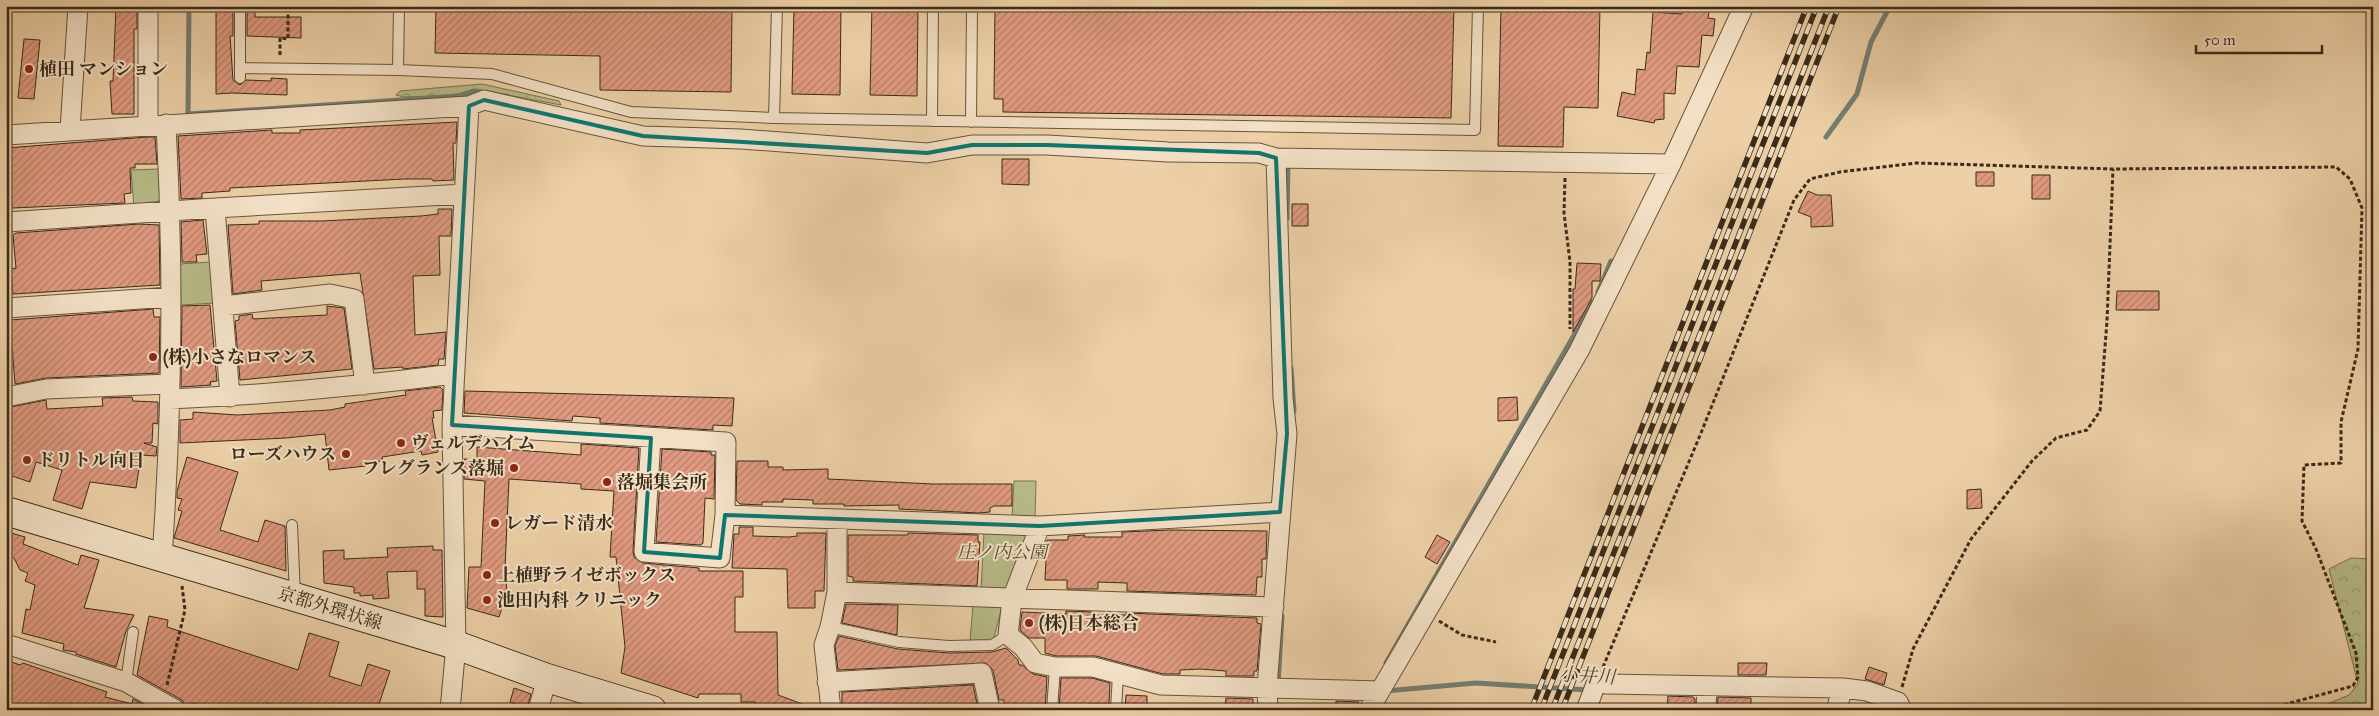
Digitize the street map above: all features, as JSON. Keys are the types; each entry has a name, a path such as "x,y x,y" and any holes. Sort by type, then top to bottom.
{"main road":[{"name":"京都外環状線","path":"6,511 456,645 547,678 652,710"}],"street":[{"path":"70,130 78,6"},
{"path":"148,6 157,124 171,210 170,391 162,558"},
{"path":"1369,710 1581,346 1670,164 1744,6"},
{"path":"6,135 157,124 469,106 484,100 643,136 741,139 927,153 972,144 1047,145 1168,152 1259,153 1276,158 1670,164"},
{"path":"450,710 456,645 452,425 469,106"},
{"path":"1268,710 1267,687 1287,434 1283,398 1276,158"},
{"path":"6,222 171,210 464,194"},
{"path":"215,208 230,397"},
{"path":"223,306 330,294 354,299 365,385"},
{"path":"6,308 171,297"},
{"path":"6,386 6,397 46,389 170,391 230,397 365,385 454,374"},
{"path":"452,425 726,442 725,515 720,558 644,552 651,438"},
{"path":"725,515 1040,526 1280,512"},
{"path":"831,710 826,682 824,645 830,627 837,592 837,519"},
{"path":"1040,526 1012,599 1008,635 1023,646 1035,663 1055,666 1093,666 1161,685 1380,691"},
{"path":"837,592 1274,607"},
{"path":"6,644 126,682 169,706"},
{"path":"826,682 982,673 990,710"},
{"path":"538,710 547,678"},
{"path":"1586,710 1597,681 1606,684 1843,688 1867,691 1900,706"},
{"path":"1706,710 1707,686"},
{"path":"1836,710 1843,688"}],"lane":[{"path":"240,6 240,73 280,69 398,70 492,74 631,112 774,118 1475,130 1478,6"},
{"path":"398,70 399,6"},
{"path":"774,118 777,6"},
{"path":"932,121 933,6"},
{"path":"971,122 972,6"},
{"path":"292,525 295,598"},
{"path":"830,627 899,642 949,646 992,645 1008,635"},
{"path":"126,682 133,632"},
{"path":"1052,710 1055,666"},
{"path":"1116,710 1118,674"}],"path":[{"path":"280,69 280,38 288,39 288,6"},
{"path":"1567,163 1564,198 1570,262 1570,331 1581,346"},
{"path":"1597,681 1701,433 1794,200 1810,178 1840,172 1916,163 2113,169 2336,167 2350,178 2362,208 2358,349 2341,422 2341,463 2304,465 2302,521 2316,549 2356,653 2358,677 2353,686 2280,706 2253,710"},
{"path":"1900,706 1913,649 1971,539 2032,462 2056,438 2087,430 2100,411 2107,321 2113,169"},
{"path":"169,706 185,610 181,585"},
{"path":"1426,613 1462,635 1496,642"}],"highlighted area":[{"path":"484,100 643,136 927,153 972,145 1047,145 1259,153 1276,158 1287,434 1280,512 1040,526 725,515 720,558 644,552 651,438 452,425 469,106"}],"green space":[{"path":"482,84 559,101 561,105 476,89 457,94 435,96 404,97 396,95 400,91"},
{"path":"159,169 160,199 153,207 134,208 131,170"},
{"path":"211,262 215,303 181,305 180,264"},
{"name":"庄ノ内公園","path":"1014,481 1036,481 1035,519 1012,519"},
{"name":"庄ノ内公園","path":"984,532 1030,534 1010,583 1002,591 981,591"},
{"path":"2351,558 2373,559 2373,710 2323,710 2323,706 2349,695 2358,684 2329,569"},
{"name":"庄ノ内公園","path":"973,605 1002,606 993,642 970,642"}],"building":[{"path":"116,6 137,6 137,29 134,29 134,114 112,114 110,81 113,81"},
{"path":"436,6 732,6 731,92 600,90 600,56 435,53"},
{"path":"794,6 841,6 840,95 792,94"},
{"path":"872,6 918,6 917,96 870,95"},
{"path":"995,6 1454,6 1451,118 1003,112 1003,99 994,99"},
{"path":"1501,6 1600,6 1598,108 1564,107 1563,147 1498,146"},
{"path":"1683,6 1710,6 1708,18 1715,19 1713,36 1702,35 1699,67 1677,66 1675,94 1664,93 1664,119 1655,120 1654,123 1617,116 1622,92 1635,95 1637,69 1645,70 1647,52 1650,53 1653,12 1682,14"},
{"path":"216,10 233,10 233,36 230,36 233,80 240,85 246,80 271,81 271,78 287,79 287,95 216,94"},
{"path":"247,11 255,11 255,17 301,17 301,38 247,36"},
{"name":"植田 マンション","path":"24,39 40,40 34,99 18,98"},
{"path":"457,122 456,143 453,143 454,180 405,179 230,188 230,191 202,193 202,198 181,199 178,136 272,130 272,133 300,133 300,130"},
{"path":"155,137 157,164 135,164 135,168 130,168 131,193 124,194 125,203 12,208 11,199 6,199 6,148"},
{"path":"1002,159 1029,159 1029,185 1002,184"},
{"path":"1976,172 1994,172 1994,186 1976,186"},
{"path":"2032,175 2050,175 2050,199 2032,199"},
{"path":"1808,191 1817,195 1831,195 1833,226 1811,227 1811,217 1798,212"},
{"path":"1292,204 1308,204 1308,226 1292,226"},
{"path":"438,209 452,209 451,236 439,236 440,275 413,276 415,335 446,332 444,359 439,359 438,365 403,369 403,367 374,369 360,273 261,281 262,290 233,294 228,225 259,224 259,221 322,221 421,216 438,214"},
{"path":"203,220 207,254 196,255 197,262 182,262 181,222"},
{"path":"139,224 159,225 160,285 13,294 11,269 16,268 13,235 16,233"},
{"path":"1577,263 1601,264 1600,281 1592,281 1592,298 1573,332 1573,289 1575,289"},
{"path":"2117,291 2159,291 2159,310 2116,310"},
{"path":"210,305 217,381 210,382 211,385 181,387 182,306"},
{"path":"327,306 344,308 352,369 240,380 235,321 239,320 239,316 252,314 253,319 327,315"},
{"path":"153,309 154,317 160,317 159,373 46,378 15,384 10,320"},
{"path":"440,387 443,390 442,410 433,411 434,418 432,418 438,452 422,455 421,451 382,457 383,461 366,464 366,466 329,470 325,434 286,438 180,443 180,420 193,419 193,412 237,415 330,410 345,407 345,404 406,395 405,391"},
{"path":"465,391 734,398 732,426 713,425 713,430 600,423 600,418 573,416 572,421 464,413"},
{"path":"132,397 133,401 158,402 158,424 153,423 152,443 144,443 157,447 156,456 141,455 136,488 90,482 82,509 53,500 62,470 36,462 30,482 6,474 6,408 46,400 47,409 103,406 102,398"},
{"path":"1517,397 1518,420 1498,421 1498,398"},
{"path":"581,444 639,448 634,557 643,563 699,568 699,571 743,571 743,597 735,597 735,632 777,632 778,695 813,708 813,710 755,710 755,702 741,702 741,694 699,694 698,698 621,673 625,647 616,557 610,557 614,491 581,489 581,484 509,479 505,568 507,593 499,617 467,608 469,567 481,567 485,481 464,479 464,459 477,460 477,447 581,455"},
{"path":"662,449 711,452 711,455 715,455 714,499 705,498 703,543 701,545 656,542"},
{"path":"187,457 238,472 220,530 258,542 265,520 285,526 286,571 174,538 182,511 178,510 182,499 177,498 177,491"},
{"path":"737,461 768,461 768,467 783,467 783,470 828,469 828,479 933,484 1012,484 1012,506 994,506 990,508 990,512 979,513 899,509 899,505 844,506 844,504 813,504 813,500 783,499 783,502 762,502 762,505 740,504 736,500"},
{"path":"1981,489 1982,508 1967,509 1967,490"},
{"path":"739,527 753,527 753,536 789,537 797,536 797,533 826,533 824,591 815,591 815,608 788,608 787,569 732,568 734,534 739,534"},
{"path":"1170,530 1267,531 1266,559 1262,559 1262,577 1257,577 1256,595 1127,591 1127,583 1098,582 1098,589 1067,589 1067,580 1045,580 1047,540 1068,540 1068,536 1085,535 1084,537 1122,537 1122,532"},
{"path":"11,533 25,537 23,544 78,565 81,555 99,560 84,608 134,615 126,631 116,667 76,654 76,652 63,650 64,644 22,633 26,609 30,610 35,585 25,581 28,573 20,570 14,558 8,556 10,552 6,551"},
{"path":"908,533 978,535 978,542 980,542 977,586 853,581 853,577 848,576 848,535 908,535"},
{"path":"1437,535 1450,542 1437,564 1425,557"},
{"path":"433,546 433,550 442,550 443,617 425,616 425,589 417,589 417,571 387,572 389,598 373,599 373,595 360,596 360,593 354,593 354,587 324,583 323,551 344,550 344,559 388,557 387,548"},
{"path":"846,604 898,605 897,635 842,623"},
{"path":"1066,611 1092,612 1092,615 1126,615 1126,613 1257,618 1257,623 1261,624 1257,671 1254,671 1254,676 1226,676 1226,671 1200,669 1180,670 1180,674 1163,674 1096,656 1056,656 1045,653 1045,638 1029,638 1020,630 1022,612 1066,614"},
{"path":"149,616 168,620 167,627 298,670 309,633 339,642 329,676 361,686 368,664 390,671 377,710 289,710 267,703 265,710 214,710 193,703 192,710 187,710 182,700 137,675"},
{"path":"839,636 898,649 949,653 992,652 1006,648 1018,660 1019,665 1022,665 1033,674 1047,677 1045,710 1004,710 1004,700 999,700 993,670 986,663 838,670 835,646"},
{"path":"6,660 20,665 23,663 107,692 105,697 132,704 133,699 153,710 6,710"},
{"path":"1738,663 1767,663 1766,675 1738,675"},
{"path":"1869,667 1887,673 1884,685 1865,679"},
{"path":"1061,678 1092,678 1110,683 1109,704 1088,704 1087,710 1059,710"},
{"path":"973,685 977,704 972,704 972,710 842,710 842,692"},
{"path":"514,688 531,694 527,708 510,702"},
{"path":"1126,695 1147,696 1147,710 1125,710"},
{"path":"1668,696 1693,697 1695,699 1695,710 1667,710"},
{"path":"1718,697 1751,698 1751,710 1717,710"},
{"path":"1226,698 1253,699 1253,710 1225,710"},
{"path":"1336,701 1359,702 1354,710 1336,710"}],"waterway":[{"path":"189,6 188,114 460,96 473,91 485,93"},
{"path":"1826,137 1857,94 1871,42 1890,6"},
{"path":"1287,219 1288,163"},
{"path":"1598,292 1611,261"},
{"path":"1386,663 1593,302"},
{"path":"1291,368 1294,411"},
{"path":"1278,685 1282,616"},
{"name":"小井川","path":"1385,691 1476,683 1588,690"}],"railway":[{"path":"1531,710 1807,6"},
{"path":"1541,710 1817,6"},
{"path":"1552,710 1829,6"},
{"path":"1562,710 1839,6"}],"place":[{"name":"植田 マンション","path":"29,69"},
{"name":"(株)小さなロマンス","path":"153,357"},
{"name":"ヴェルデハイム","path":"401,443"},
{"name":"ローズハウス","path":"346,454"},
{"name":"ドリトル向日","path":"27,460"},
{"name":"フレグランス落堀","path":"514,468"},
{"name":"落堀集会所","path":"607,482"},
{"name":"レガード清水","path":"495,523"},
{"name":"上植野ライゼボックス","path":"487,575"},
{"name":"池田内科 クリニック","path":"487,600"},
{"name":"(株)日本総合","path":"1029,623"}]}
